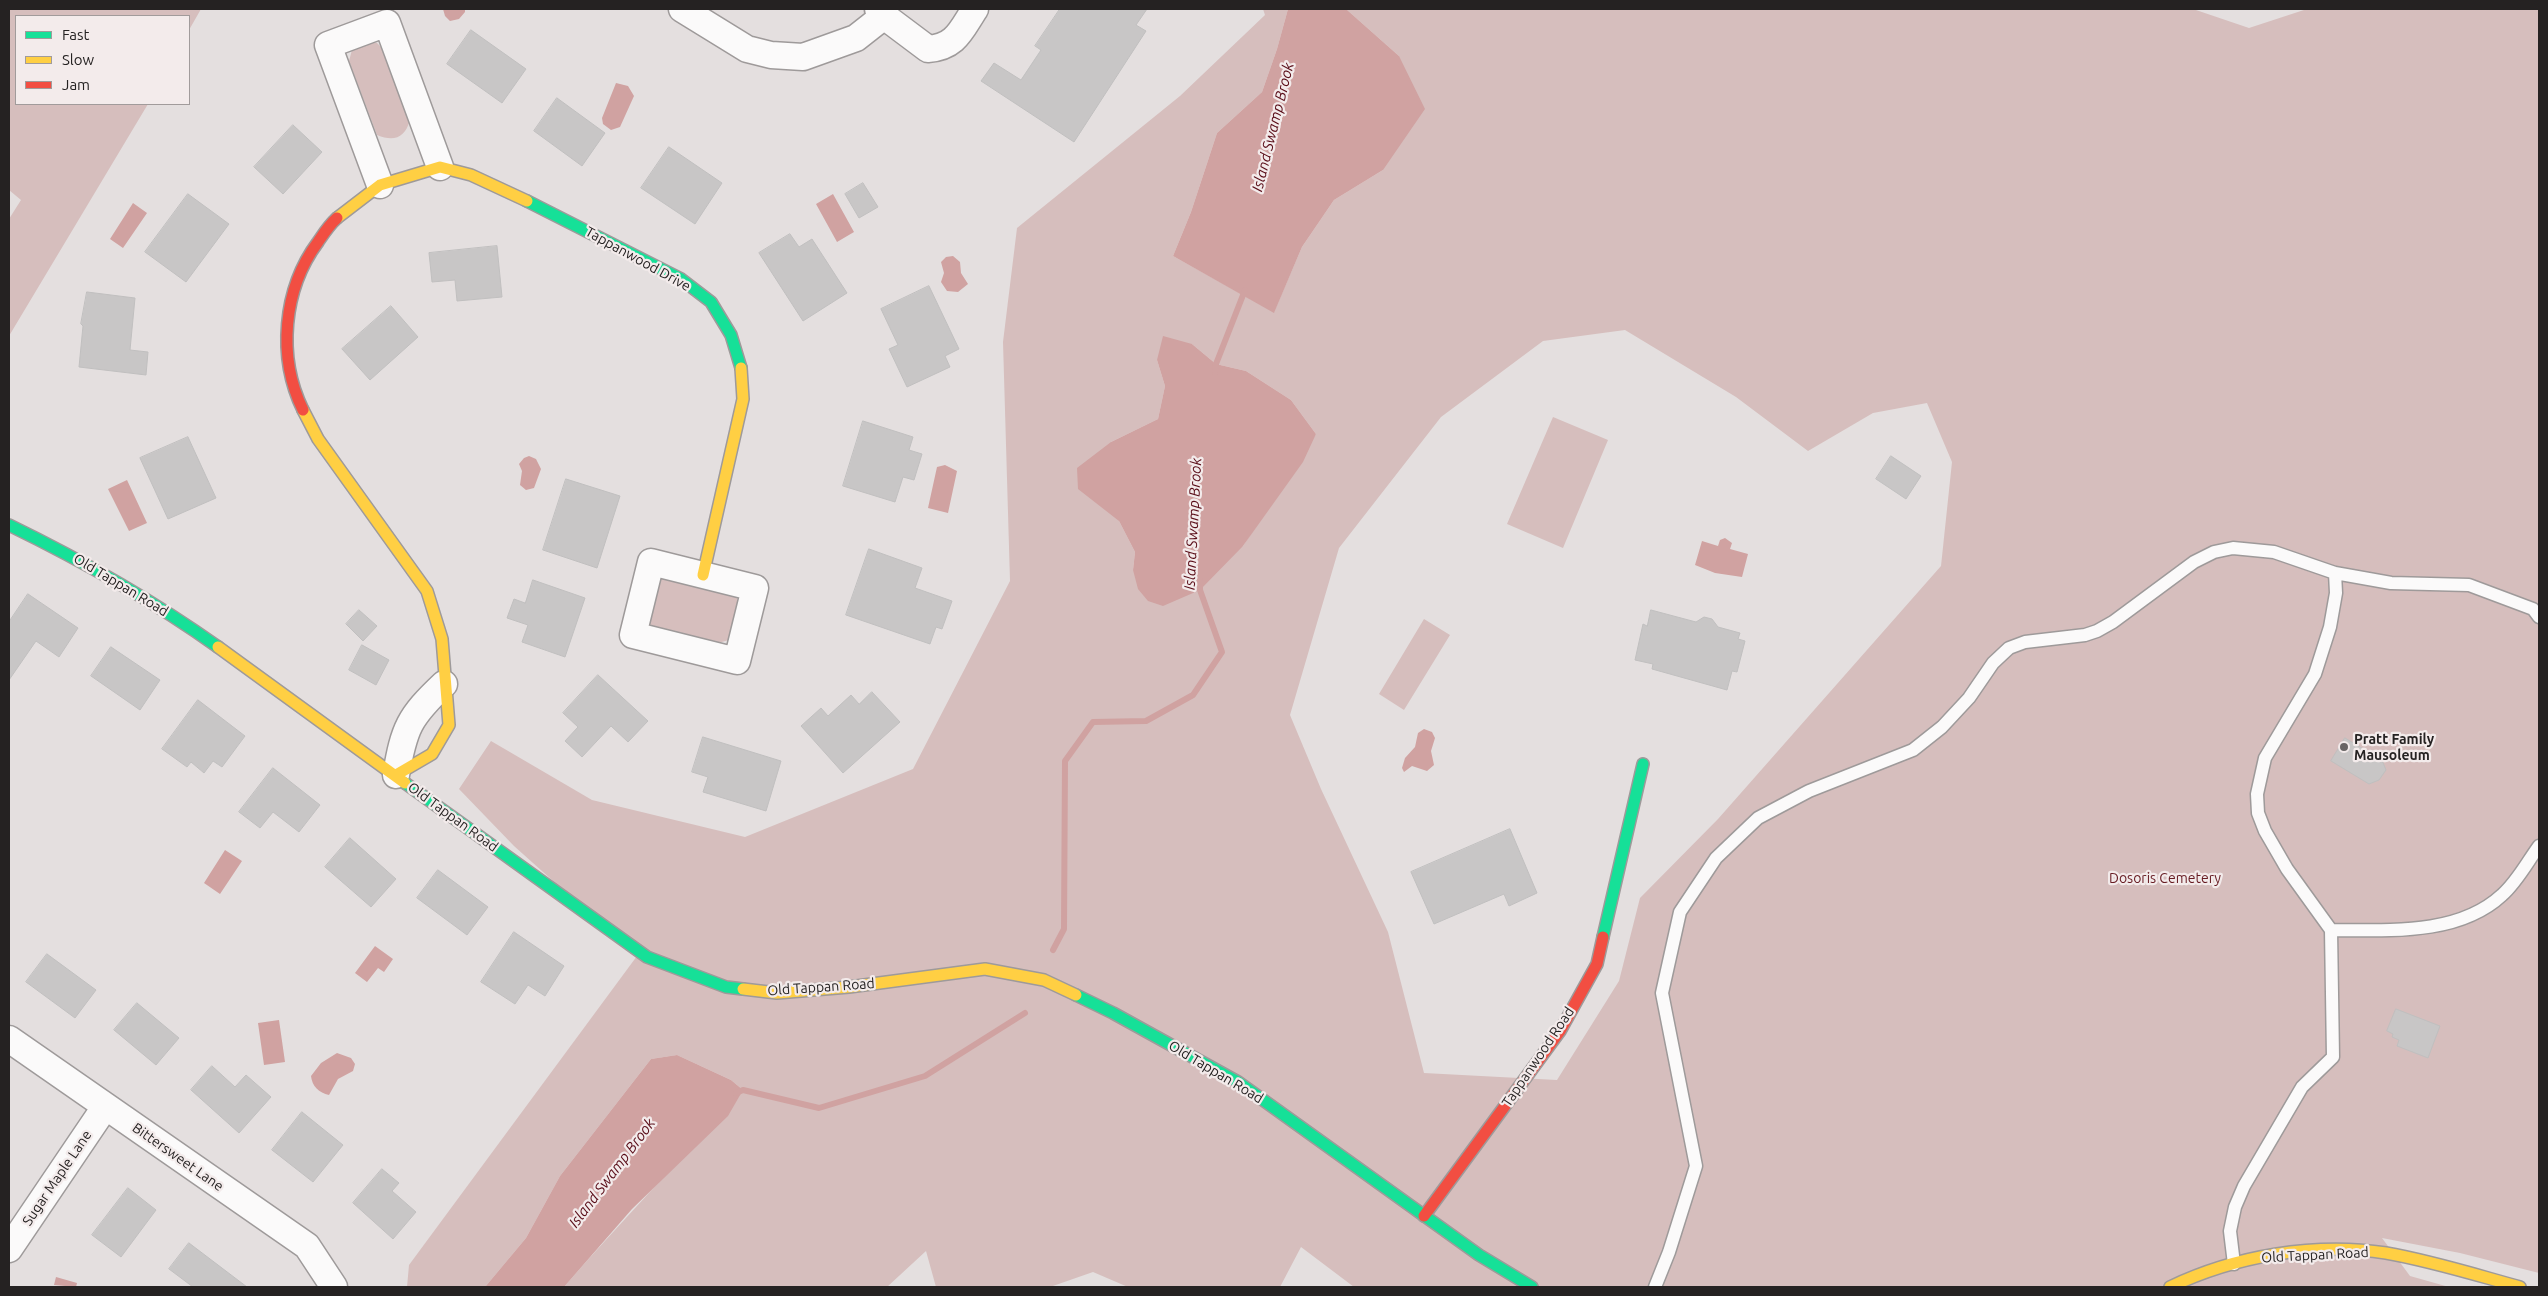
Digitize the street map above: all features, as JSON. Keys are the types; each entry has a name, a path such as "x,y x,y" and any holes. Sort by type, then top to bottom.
{"street":[{"path":"682,9 747,49 771,55 803,57 856,38 881,12 928,49 943,48 955,39 974,9"},
{"path":"380,185 328,45 387,23 440,167 380,185 331,223 308,255 290,298 288,350 297,397 318,439 427,590 442,639 444,684 449,725 432,754 396,775"},
{"name":"Tappanwood Drive","path":"440,167 471,175 502,188 681,279 711,302 731,335 741,364 743,399 703,575"},
{"name":"Old Tappan Road","path":"9,525 57,548 113,579 188,626 647,957 726,987 777,993 849,987 985,969 1044,980 1113,1013 1238,1082 1479,1255 1532,1287"},
{"path":"651,562 703,575 755,588 737,661 633,634 651,562"},
{"path":"396,775 402,738 419,708 444,684"},
{"name":"Tappanwood Road","path":"1424,1216 1560,1031 1597,964 1644,764"},
{"name":"Bittersweet Lane","path":"9,1039 307,1246 334,1287"},
{"name":"Sugar Maple Lane","path":"9,1248 105,1107"},
{"name":"Old Tappan Road","path":"2170,1287 2190,1276 2267,1255 2362,1251 2386,1254 2520,1287"}],"lane":[{"path":"1655,1287 1669,1252 1696,1166 1662,993 1680,912 1716,858 1758,818 1809,791 1913,750 1942,727 1969,698 1993,663 2009,648 2025,642 2085,635 2097,631 2113,622 2194,562 2214,552 2233,548 2274,552 2335,573 2391,584 2469,585 2533,609 2539,617"},
{"path":"2234,1264 2230,1231 2235,1206 2244,1186 2302,1087 2333,1057 2331,930 2288,869 2265,831 2258,813 2258,794 2265,758 2315,674 2330,627 2336,593 2335,573"},
{"path":"2331,930 2433,928 2472,914 2502,895 2539,846"}],"green space":[{"path":"9,9 201,9 190,28 190,15 15,15 15,105 147,105 9,336 9,219 21,200 9,190"},
{"name":"Dosoris Cemetery","path":"1263,9 1288,9 1262,92 1217,133 1191,212 1173,256 1274,312 1302,247 1334,200 1383,170 1399,56 1346,9 2193,9 2249,28 2307,9 2539,9 2539,1273 2460,1253 2382,1238 2410,1276 2449,1287 1354,1287 1301,1247 1280,1287 1128,1287 1093,1272 1050,1287 936,1287 926,1251 887,1287 564,1287 743,1090 731,1080 677,1055 651,1059 560,1176 526,1238 485,1287 407,1287 409,1265 637,956 514,846 459,789 491,741 592,800 745,837 913,769 1010,581 1003,342 1017,228 1180,96 1265,15","holes":["1625,330 1736,397 1808,451 1873,413 1927,403 1952,462 1941,566 1718,819 1640,898 1619,981 1557,1080 1424,1073 1388,932 1321,789 1290,715 1339,548 1441,417 1543,341","1192,344 1216,364 1246,371 1291,400 1316,434 1243,546 1133,570 1135,552 1119,521 1111,442 1158,419 1165,386 1157,360"]},
{"path":"369,41 377,43 383,49 410,120 405,131 398,137 389,138 377,135 349,61 352,50"},
{"path":"1553,417 1608,440 1563,548 1507,524"},
{"path":"659,576 736,596 740,606 729,640 718,643 647,626"},
{"path":"1424,619 1450,635 1404,710 1379,694"}],"water":[{"path":"443,9 465,9 465,12 459,19 450,21 445,16"},
{"path":"1288,9 1346,9 1399,56 1425,109 1383,170 1334,200 1302,247 1274,313 1173,256 1191,212 1217,133 1262,92"},
{"path":"616,83 628,86 634,96 620,127 611,130 603,124 602,118"},
{"path":"833,194 854,232 837,242 816,204"},
{"path":"133,203 147,213 123,248 110,239"},
{"path":"953,256 960,262 961,273 968,284 958,292 947,291 941,282 944,273 941,262 946,257"},
{"path":"1163,336 1192,344 1216,364 1246,371 1291,400 1316,434 1303,462 1243,546 1200,590 1163,606 1148,601 1138,589 1133,570 1135,552 1119,521 1078,489 1077,468 1111,442 1158,419 1165,386 1157,360"},
{"path":"529,456 536,459 541,469 534,488 526,490 520,485 522,471 519,464 524,458"},
{"path":"945,465 957,471 948,513 928,508 937,467"},
{"path":"127,480 147,523 129,531 108,489"},
{"path":"1725,538 1732,543 1730,549 1748,554 1742,577 1715,573 1695,565 1702,541 1718,546 1720,540"},
{"path":"1424,729 1432,732 1435,738 1431,751 1434,765 1427,771 1412,766 1404,772 1402,768 1405,758 1415,747 1418,733"},
{"path":"225,850 242,861 220,894 204,883"},
{"path":"375,946 393,959 384,972 378,968 367,982 355,973"},
{"path":"279,1020 285,1062 264,1065 258,1023"},
{"path":"337,1053 351,1058 355,1064 353,1071 338,1079 329,1095 322,1093 317,1088 311,1076 321,1063"},
{"path":"677,1055 731,1080 743,1090 728,1116 632,1209 564,1287 485,1287 526,1238 560,1176 651,1059"},
{"path":"56,1277 77,1283 76,1287 54,1285"}],"building":[{"path":"1060,9 1147,9 1136,25 1146,31 1074,142 981,81 994,63 1021,80 1041,50 1035,46"},
{"path":"471,30 526,69 502,103 447,64"},
{"path":"557,98 605,133 582,166 534,131"},
{"path":"293,125 322,152 283,194 254,167"},
{"path":"669,147 722,183 695,224 641,188"},
{"path":"863,183 878,207 859,218 845,194"},
{"path":"188,194 229,224 186,282 145,252"},
{"path":"790,234 799,247 812,239 847,293 803,321 759,253"},
{"path":"497,246 502,297 457,301 455,280 432,282 429,253"},
{"path":"929,286 959,349 945,356 950,367 907,387 889,349 898,345 881,309"},
{"path":"87,292 135,298 130,350 148,352 146,375 79,367 83,326 81,324"},
{"path":"391,306 418,337 370,380 342,349"},
{"path":"863,421 913,437 909,450 922,454 914,480 903,477 895,502 843,486"},
{"path":"188,437 216,498 168,519 140,458"},
{"path":"1891,456 1921,476 1906,499 1876,479"},
{"path":"566,479 620,496 597,568 543,550"},
{"path":"869,549 922,568 915,588 952,601 942,629 936,627 930,644 846,615"},
{"path":"533,580 585,598 565,657 522,642 528,625 507,618 514,599 525,603"},
{"path":"28,594 78,628 59,657 36,641 9,680 9,622"},
{"path":"359,610 377,626 363,641 346,624"},
{"path":"1651,610 1696,622 1704,617 1712,619 1718,627 1740,633 1738,639 1745,641 1737,672 1732,671 1727,690 1652,669 1653,664 1635,660 1643,624 1647,626"},
{"path":"362,645 389,660 376,685 349,670"},
{"path":"111,647 160,680 140,710 91,676"},
{"path":"598,675 648,721 628,742 611,726 582,757 565,741 578,727 563,713"},
{"path":"872,692 900,722 843,773 801,726 821,708 828,716 851,695 859,704"},
{"path":"198,700 245,736 222,767 213,761 204,773 191,762 187,767 162,749"},
{"path":"703,737 781,761 766,811 703,792 708,777 692,772"},
{"name":"Pratt Family Mausoleum","path":"2345,738 2382,760 2386,770 2379,780 2369,784 2331,761"},
{"path":"273,768 320,805 299,832 273,812 260,828 239,812"},
{"path":"1510,829 1537,893 1509,906 1504,894 1434,924 1411,872"},
{"path":"350,838 396,879 371,907 325,867"},
{"path":"438,870 488,907 467,935 417,898"},
{"path":"514,932 564,966 545,996 528,985 515,1004 481,982"},
{"path":"47,954 96,990 75,1018 26,982"},
{"path":"137,1003 179,1038 156,1065 114,1030"},
{"path":"2396,1009 2440,1026 2428,1058 2397,1046 2399,1040 2392,1037 2393,1034 2387,1031"},
{"path":"212,1066 235,1087 246,1075 271,1097 239,1133 191,1090"},
{"path":"302,1112 343,1145 313,1182 272,1150"},
{"path":"382,1169 399,1183 392,1191 416,1212 393,1239 353,1203"},
{"path":"128,1188 156,1210 121,1257 92,1235"},
{"path":"189,1243 247,1287 193,1287 169,1269"}],"waterway":[{"name":"Island Swamp Brook","path":"1215,372 1216,364 1245,290"},
{"name":"Island Swamp Brook","path":"1053,950 1064,929 1065,761 1093,722 1146,721 1193,695 1222,652 1200,590 1200,581"},
{"name":"Island Swamp Brook","path":"736,1093 743,1090 819,1108 925,1076 1025,1013"}],"traffic: fast":[{"path":"527,201 681,279 711,302 731,335 741,368"},
{"path":"9,525 63,552 116,582 168,613 218,647"},
{"path":"1603,937 1643,764"},
{"path":"405,783 647,957 726,987 743,989"},
{"path":"1076,995 1113,1013 1238,1082 1479,1255 1532,1287"}],"traffic: slow":[{"path":"337,218 380,185 440,167 471,175 527,201"},
{"path":"703,575 743,399 741,368"},
{"path":"303,410 318,439 427,591 442,639 449,725 432,754 396,775"},
{"path":"218,647 405,783"},
{"path":"743,989 777,993 849,987 985,969 1044,980 1076,995"},
{"path":"2170,1287 2195,1276 2248,1260 2275,1254 2331,1249 2359,1250 2403,1256 2520,1287"}],"traffic: jam":[{"path":"303,410 289,368 287,346 291,302 297,281 306,261 325,232 337,218"},
{"path":"1424,1216 1560,1031 1597,964 1603,937"}],"place":[{"name":"Pratt Family Mausoleum","path":"2344,747"}]}
